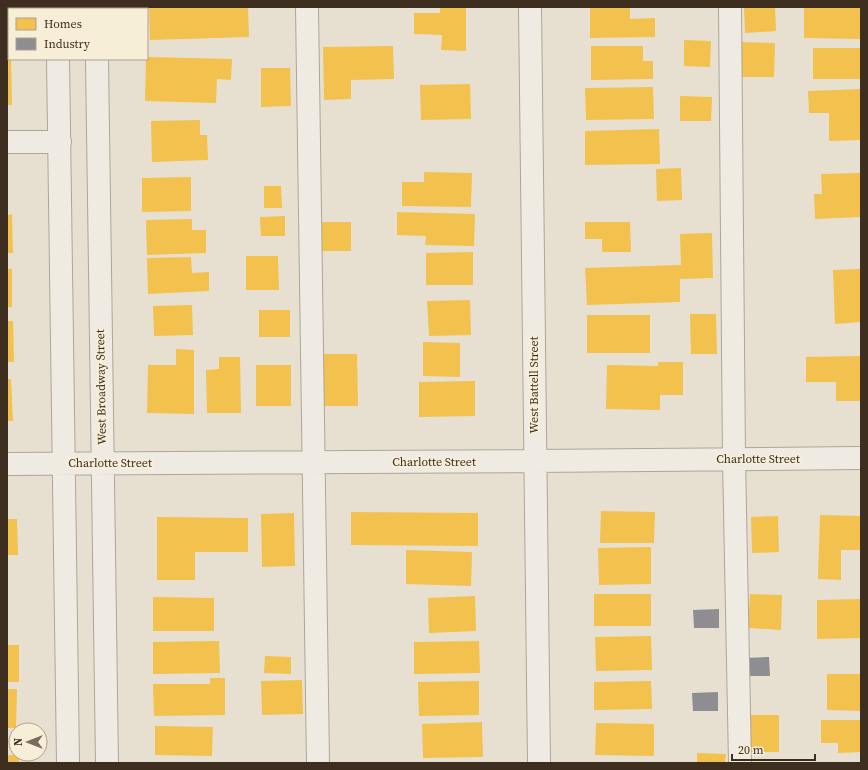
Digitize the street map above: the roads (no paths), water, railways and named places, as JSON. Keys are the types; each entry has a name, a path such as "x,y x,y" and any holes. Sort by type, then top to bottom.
{"street":[{"path":"308,7 318,763"},
{"name":"West Battell Street","path":"530,7 534,461 539,763"},
{"path":"730,7 734,459 740,763"},
{"path":"58,60 68,763"},
{"name":"West Broadway Street","path":"97,60 107,763"},
{"path":"7,142 60,142"},
{"name":"Charlotte Street","path":"7,464 861,458"}]}
